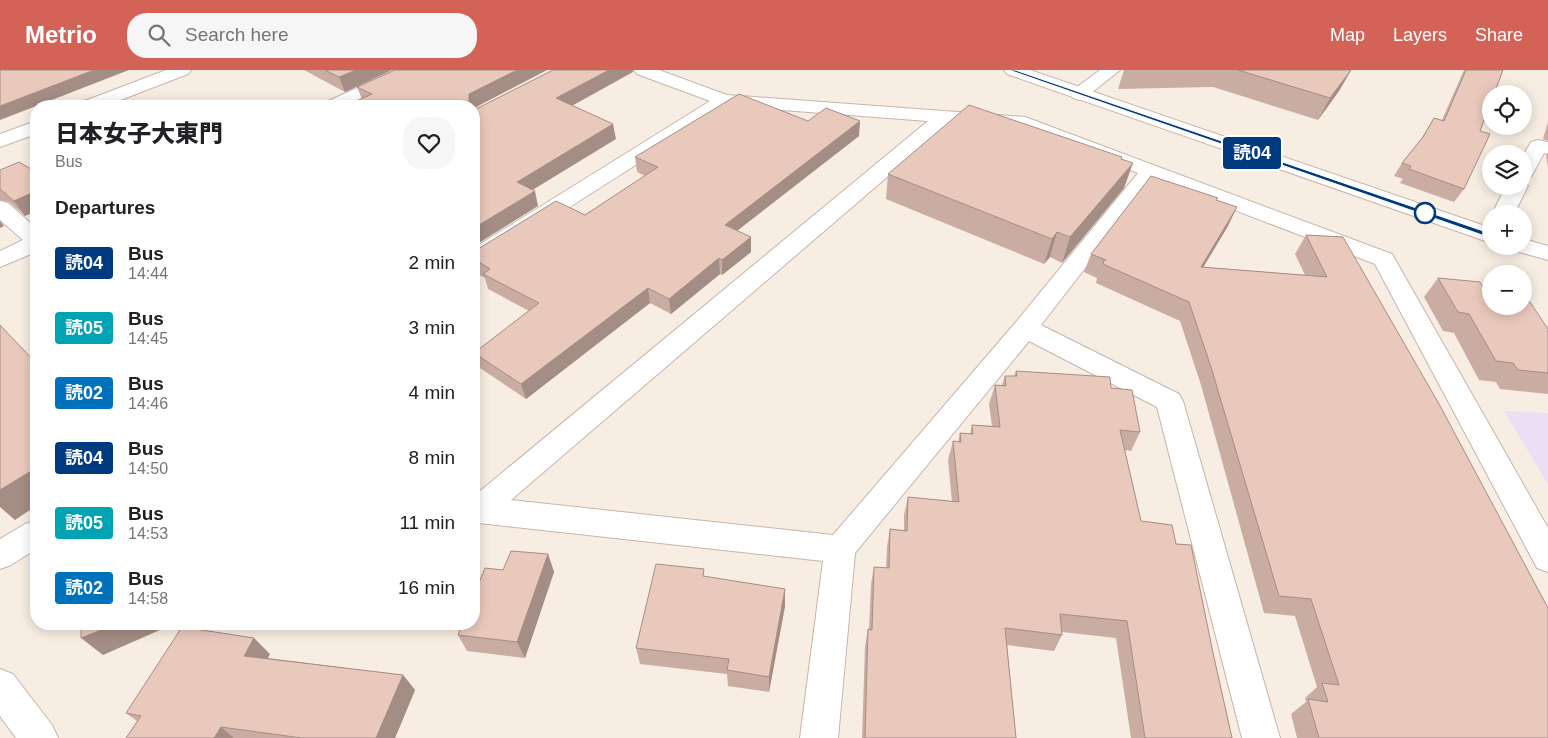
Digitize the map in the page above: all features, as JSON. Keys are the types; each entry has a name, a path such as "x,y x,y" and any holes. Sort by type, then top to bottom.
{"street":[{"path":"104,100 182,70"},
{"path":"346,100 412,70"},
{"path":"643,70 724,100 1025,123 1384,259 1548,558"},
{"path":"1013,70 1482,233"},
{"path":"1079,94 1111,70"},
{"path":"480,254 724,100"},
{"path":"480,507 944,118"},
{"path":"0,141 30,129"},
{"path":"1532,158 1538,146 1548,148"},
{"path":"819,738 840,549 1025,328 1150,171"},
{"path":"0,208 30,236"},
{"path":"0,260 30,245"},
{"path":"1532,249 1548,254"},
{"path":"1025,328 1169,401 1261,738"},
{"path":"480,510 840,549"},
{"path":"0,555 30,537"},
{"path":"0,686 39,738"}],"shaded area":[{"path":"1504,411 1548,413 1548,484"}],"building":[{"path":"0,70 94,70 0,106"},
{"path":"325,70 356,70 339,77"},
{"path":"395,70 517,70 469,94 469,100 358,100 372,94 357,87"},
{"path":"553,70 609,70 556,98 613,124 517,182 535,191 480,224 480,107"},
{"path":"1238,70 1351,70 1330,98"},
{"path":"1466,70 1503,70 1497,85 1482,85 1482,126 1480,131 1482,132 1482,135 1490,135 1485,145 1482,145 1482,151 1464,189 1409,169 1411,166 1402,163 1423,137 1434,118 1444,121"},
{"path":"739,94 808,121 826,108 860,121 725,225 751,237 722,260 719,258 669,299 648,288 521,384 480,357 480,348 539,303 483,274 490,269 480,263 480,248 556,201 585,215 658,167 635,157"},
{"path":"969,105 1122,157 1121,159 1133,163 1070,237 1057,232 1052,239 888,174"},
{"path":"19,162 30,168 30,194 14,201 0,189 0,170"},
{"path":"1151,176 1218,198 1216,200 1237,207 1201,267 1327,277 1306,235 1343,237 1439,404 1548,608 1548,738 1319,738 1308,699 1328,702 1322,683 1339,685 1311,599 1279,596 1211,367 1189,302 1103,264 1104,260 1106,260 1091,254"},
{"path":"1438,278 1480,282 1482,286 1482,315 1532,315 1532,305 1548,329 1548,373 1518,370 1513,363 1496,361 1469,314 1458,312"},
{"path":"0,325 30,357 30,472 0,490"},
{"path":"1016,371 1110,377 1111,388 1132,390 1140,432 1120,430 1141,521 1172,525 1176,544 1191,545 1232,738 1145,738 1127,621 1060,614 1062,635 1005,628 1016,738 865,738 868,629 872,630 874,567 889,568 890,529 907,531 908,497 959,502 953,441 961,442 960,433 973,434 972,425 1000,427 995,385 1006,386 1005,376 1017,376"},
{"path":"511,551 548,554 517,642 458,635 460,630 480,630 480,580 485,568 503,570"},
{"path":"656,564 704,569 703,576 785,589 769,677 727,670 729,659 636,648"},
{"path":"81,630 101,630 81,638"},
{"path":"180,630 202,630 254,638 244,656 403,675 376,738 302,738 221,727 214,738 126,738 141,716 126,713"}],"bus line":[{"name":"読04","path":"1012,70 1482,232"}]}
